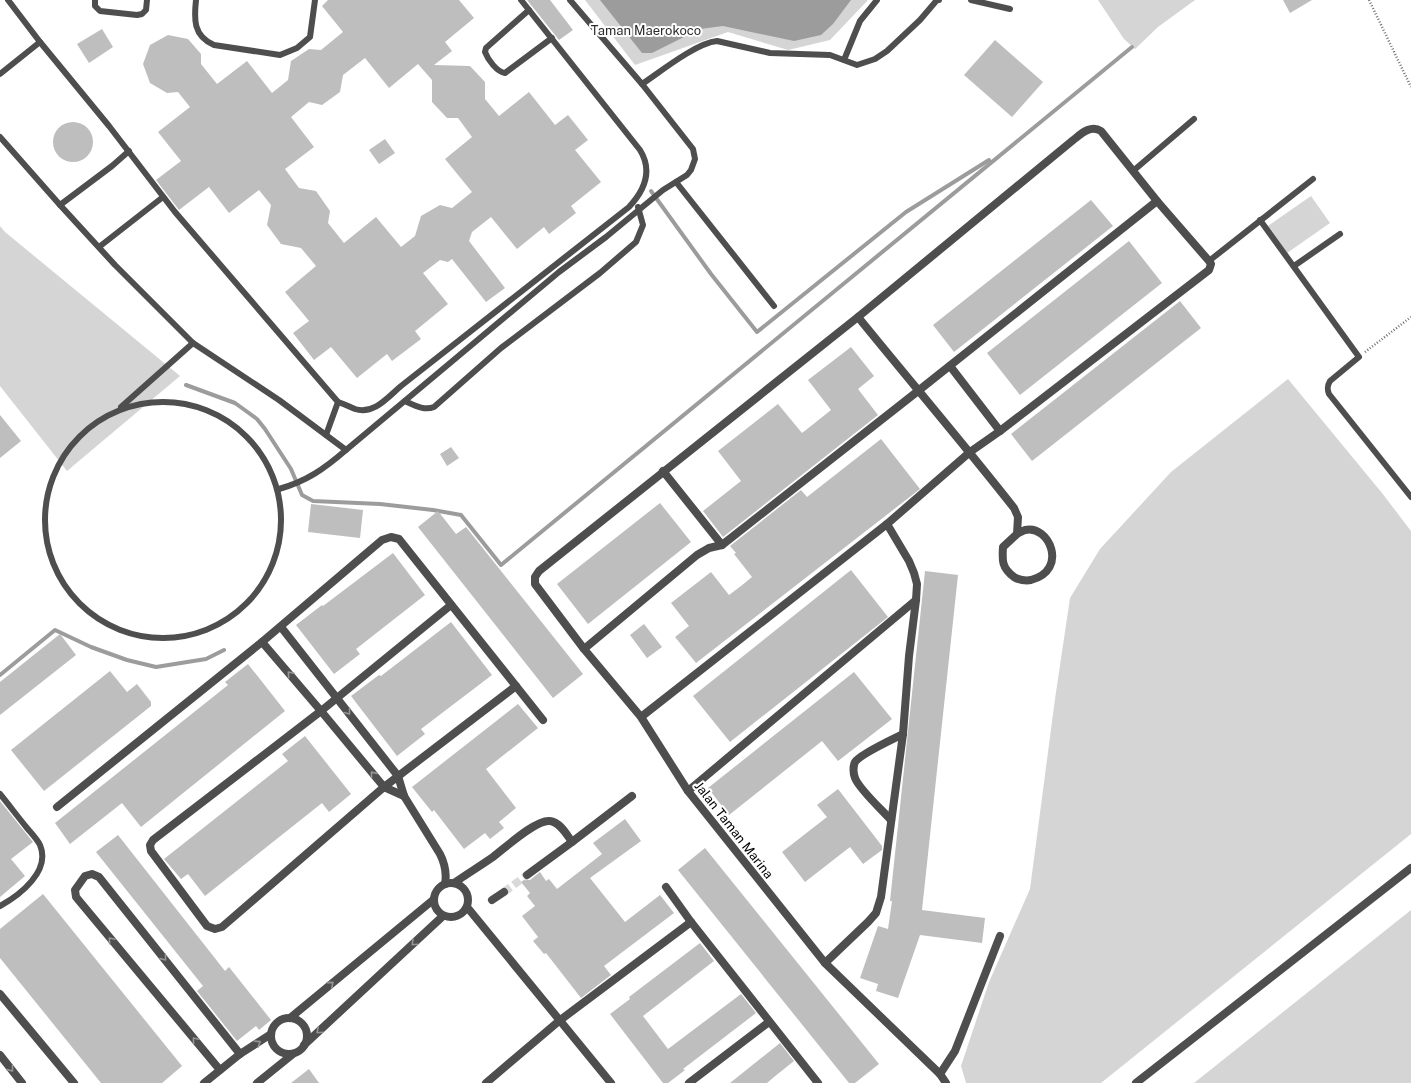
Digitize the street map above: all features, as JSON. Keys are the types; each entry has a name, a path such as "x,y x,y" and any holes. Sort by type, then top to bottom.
{"street":[{"path":"641,717 887,524 970,452 1000,431 1209,270 1211,264 1101,131 1097,128 1093,128 1086,131 858,317 663,471 722,545"},
{"path":"584,649 697,555 710,548 722,545 918,392 1158,200"},
{"path":"858,317 918,392 970,452 1014,508 1018,517 1017,534 1003,547 1002,559 1006,571 1016,578 1028,581 1040,578 1049,569 1053,558 1051,546 1044,536 1033,530 1026,530 1017,534"},
{"path":"950,366 1000,431"},
{"name":"Jalan Taman Marina","path":"663,471 539,571 535,577 535,584 584,649 641,717 688,791 824,962 940,1074 946,1083"},
{"path":"824,962 876,913 881,897 903,734 909,656 917,584 914,573 887,524"},
{"path":"57,807 281,627 382,540 391,537 399,539 543,720"},
{"path":"688,791 916,600"},
{"path":"451,605 321,711 151,843 151,851 207,926 215,929 222,927 384,787 516,686"},
{"path":"281,627 398,776 404,796 444,863 446,875 445,884"},
{"path":"262,642 384,787 404,796"},
{"path":"891,820 863,789 855,778 853,771 855,762 866,754 903,734"},
{"path":"527,874 632,796"},
{"path":"454,883 462,887 467,892 468,900 467,907 461,915 452,918 443,916 436,910 433,900 434,894 438,888 445,884 454,883 490,859 519,836 543,822 550,820 557,823 572,842"},
{"path":"1136,1083 1411,868"},
{"path":"220,1070 76,897 75,890 85,876 92,874 99,877 240,1054"},
{"path":"666,887 691,922 818,1083"},
{"path":"492,900 504,892"},
{"path":"290,1018 433,900"},
{"path":"467,907 611,1083"},
{"path":"257,1083 293,1054 299,1051 443,916"},
{"path":"486,1083 559,1021 691,922"},
{"path":"940,1074 955,1051 1000,936"},
{"path":"0,994 74,1083"},
{"path":"293,1054 280,1052 274,1047 271,1041 271,1034 277,1022 290,1018 297,1020 303,1025 307,1038 304,1045"},
{"path":"689,1083 769,1022"},
{"path":"204,1083 240,1054 271,1034"},
{"path":"0,1055 22,1083"}],"lane":[{"path":"8,0 40,42 129,151 163,197 338,402 361,410 378,406 401,386 623,212 635,200 645,184 647,170 643,154 521,0"},
{"path":"95,0 95,6 100,11 137,15 142,14 146,10 147,0"},
{"path":"196,0 194,18 196,26 209,43 280,55 297,48 312,34 315,0"},
{"path":"279,489 314,475 559,272 606,237 663,190 687,175 691,170 695,159 693,149 642,84 570,0"},
{"path":"844,60 860,21 877,0"},
{"path":"642,84 694,49 710,41 724,41 770,53 830,55 857,65 875,59 887,50 914,25 937,0 939,0"},
{"path":"971,0 1010,9"},
{"path":"529,10 486,48 485,52 489,59 501,72 505,73 552,38"},
{"path":"0,74 40,42"},
{"path":"1133,170 1194,119"},
{"path":"0,137 60,205 140,291 193,343 279,400 346,450"},
{"path":"60,205 129,151"},
{"path":"1209,261 1313,179"},
{"path":"676,182 774,306"},
{"path":"99,247 163,197"},
{"path":"405,401 422,408 429,409 434,407 501,348 600,273 636,242 643,225 635,200"},
{"path":"1260,220 1359,357 1330,381 1327,388 1329,394 1411,497"},
{"path":"1294,266 1340,234"},
{"path":"120,408 193,343"},
{"path":"164,402 197,409 215,416 240,433 259,453 279,489 284,535 272,568 256,595 240,612 222,625 184,634 161,635 140,633 100,619 84,607 73,595 56,567 48,550 44,512 46,498 52,481 70,445 85,428 103,414 120,408 164,402"},
{"path":"326,435 338,402"},
{"path":"0,794 39,844 42,856 40,868 36,877 19,893 0,906"}],"path":[{"path":"1369,0 1411,87"},
{"path":"1359,357 1411,317"}],"green space":[{"name":"Taman Maerokoco","path":"585,0 868,0 830,40 788,50 728,32 635,65"},
{"path":"1098,0 1195,0 1158,27 1135,49 1124,39"},
{"path":"1311,196 1330,223 1287,253 1268,226"},
{"path":"0,226 5,232 180,376 67,471 0,386"},
{"path":"1288,379 1382,493 1411,531 1411,834 1101,1083 966,1083 961,1066 989,982 1030,889 1070,598 1100,549 1171,472"},
{"path":"1411,910 1411,1083 1194,1083"}],"shaded area":[{"name":"Taman Maerokoco","path":"600,0 851,0 833,24 821,35 794,41 723,26 700,29 652,53 642,53"}],"building":[{"path":"328,0 459,0 474,18 445,42 452,51 434,65 470,66 485,82 485,99 499,116 529,92 555,125 568,115 588,140 575,150 601,182 571,206 576,213 549,234 544,227 517,249 491,217 472,232 469,241 505,288 486,302 452,259 448,262 440,260 423,273 448,304 415,331 421,339 392,361 387,354 357,378 331,347 314,360 293,333 309,321 285,292 316,266 301,248 281,244 267,225 271,205 259,190 229,213 209,187 179,210 156,180 181,161 158,132 190,107 178,92 167,93 150,83 143,64 150,45 168,35 188,39 201,54 201,64 217,84 247,61 272,93 288,80 291,61 309,49 321,50 343,32 322,6","holes":["365,58 389,88 418,64 432,80 432,102 447,118 458,118 472,137 445,159 472,192 452,208 440,205 421,216 415,236 401,247 376,217 344,243 328,223 330,211 316,191 299,188 285,169 314,147 291,117 309,102 322,105 340,92 343,75"]},
{"path":"527,0 550,0 573,30 559,40"},
{"path":"1283,0 1312,0 1290,13"},
{"path":"102,29 113,47 89,63 77,44"},
{"path":"995,40 1043,82 1012,117 964,75"},
{"path":"73,122 81,124 87,128 91,134 93,142 91,150 87,156 81,160 73,162 65,160 59,156 55,150 53,142 55,134 59,128 65,124"},
{"path":"385,139 395,153 379,164 369,150"},
{"path":"1091,200 1113,226 954,352 933,325"},
{"path":"1129,241 1162,283 1020,395 987,353"},
{"path":"1180,301 1201,328 1032,461 1011,434"},
{"path":"851,347 874,376 858,389 878,415 723,537 703,511 741,481 718,451 778,404 802,433 811,426 831,410 808,380"},
{"path":"0,415 21,441 0,458"},
{"path":"881,439 920,489 696,663 675,637 689,626 671,603 711,572 729,595 741,586 752,577 734,554 736,553 730,546 801,490 807,497"},
{"path":"451,447 459,458 447,466 440,454"},
{"path":"660,503 691,542 588,624 557,584"},
{"path":"311,504 363,510 360,538 308,532"},
{"path":"438,511 456,534 466,527 583,674 553,698 418,527"},
{"path":"393,553 425,595 356,649 360,654 334,674 296,625"},
{"path":"851,570 888,617 730,742 693,696"},
{"path":"925,571 958,575 922,910 985,918 982,943 920,935 898,998 876,991 878,984 860,978 878,926 888,929"},
{"path":"451,622 492,675 421,729 425,734 397,756 351,696 379,675 381,676"},
{"path":"644,624 662,647 647,658 630,635"},
{"path":"60,634 76,655 0,715 0,682"},
{"path":"248,664 285,711 141,827 122,803 70,844 55,823 228,685 225,682"},
{"path":"110,671 127,692 137,684 151,702 151,706 44,791 11,750"},
{"path":"854,672 892,719 838,761 822,741 729,815 708,788"},
{"path":"518,704 538,728 486,769 516,808 499,822 504,828 490,839 485,833 464,849 434,810 432,812 412,787"},
{"path":"305,736 351,794 329,812 322,803 205,896 188,874 181,879 164,859 288,761 282,754"},
{"path":"838,789 882,846 882,850 863,864 850,847 805,882 782,852 827,817 817,805"},
{"path":"0,801 33,842 11,859 25,876 0,897"},
{"path":"625,819 641,841 590,878 625,922 660,895 674,913 604,966 611,975 581,998 546,953 544,954 533,941 538,937 522,916 535,906 527,896 530,893 521,882 524,880 530,880 540,872 546,881 549,879 557,889 602,854 593,843"},
{"path":"118,835 225,971 229,967 271,1020 259,1030 256,1026 237,1041 197,991 203,986 96,852"},
{"path":"705,848 879,1064 855,1083 849,1083 678,870"},
{"path":"43,894 182,1066 162,1083 101,1083 0,958 0,929"},
{"path":"700,943 714,961 643,1016 668,1049 741,994 756,1013 683,1069 685,1070 668,1083 663,1083 610,1014 630,999 629,997"},
{"path":"780,1043 794,1061 767,1083 730,1083"},
{"path":"309,1069 319,1083 291,1083"}],"waterway":[{"path":"186,385 235,403 257,419 291,469 302,495 313,501 380,504 461,515 501,565 1132,47"},
{"path":"651,191 711,274 757,332 906,212 989,160"},
{"path":"0,675 55,630 91,647 127,660 156,667 206,659 224,650"}],"tunnel":[{"path":"504,892 527,875"}]}
